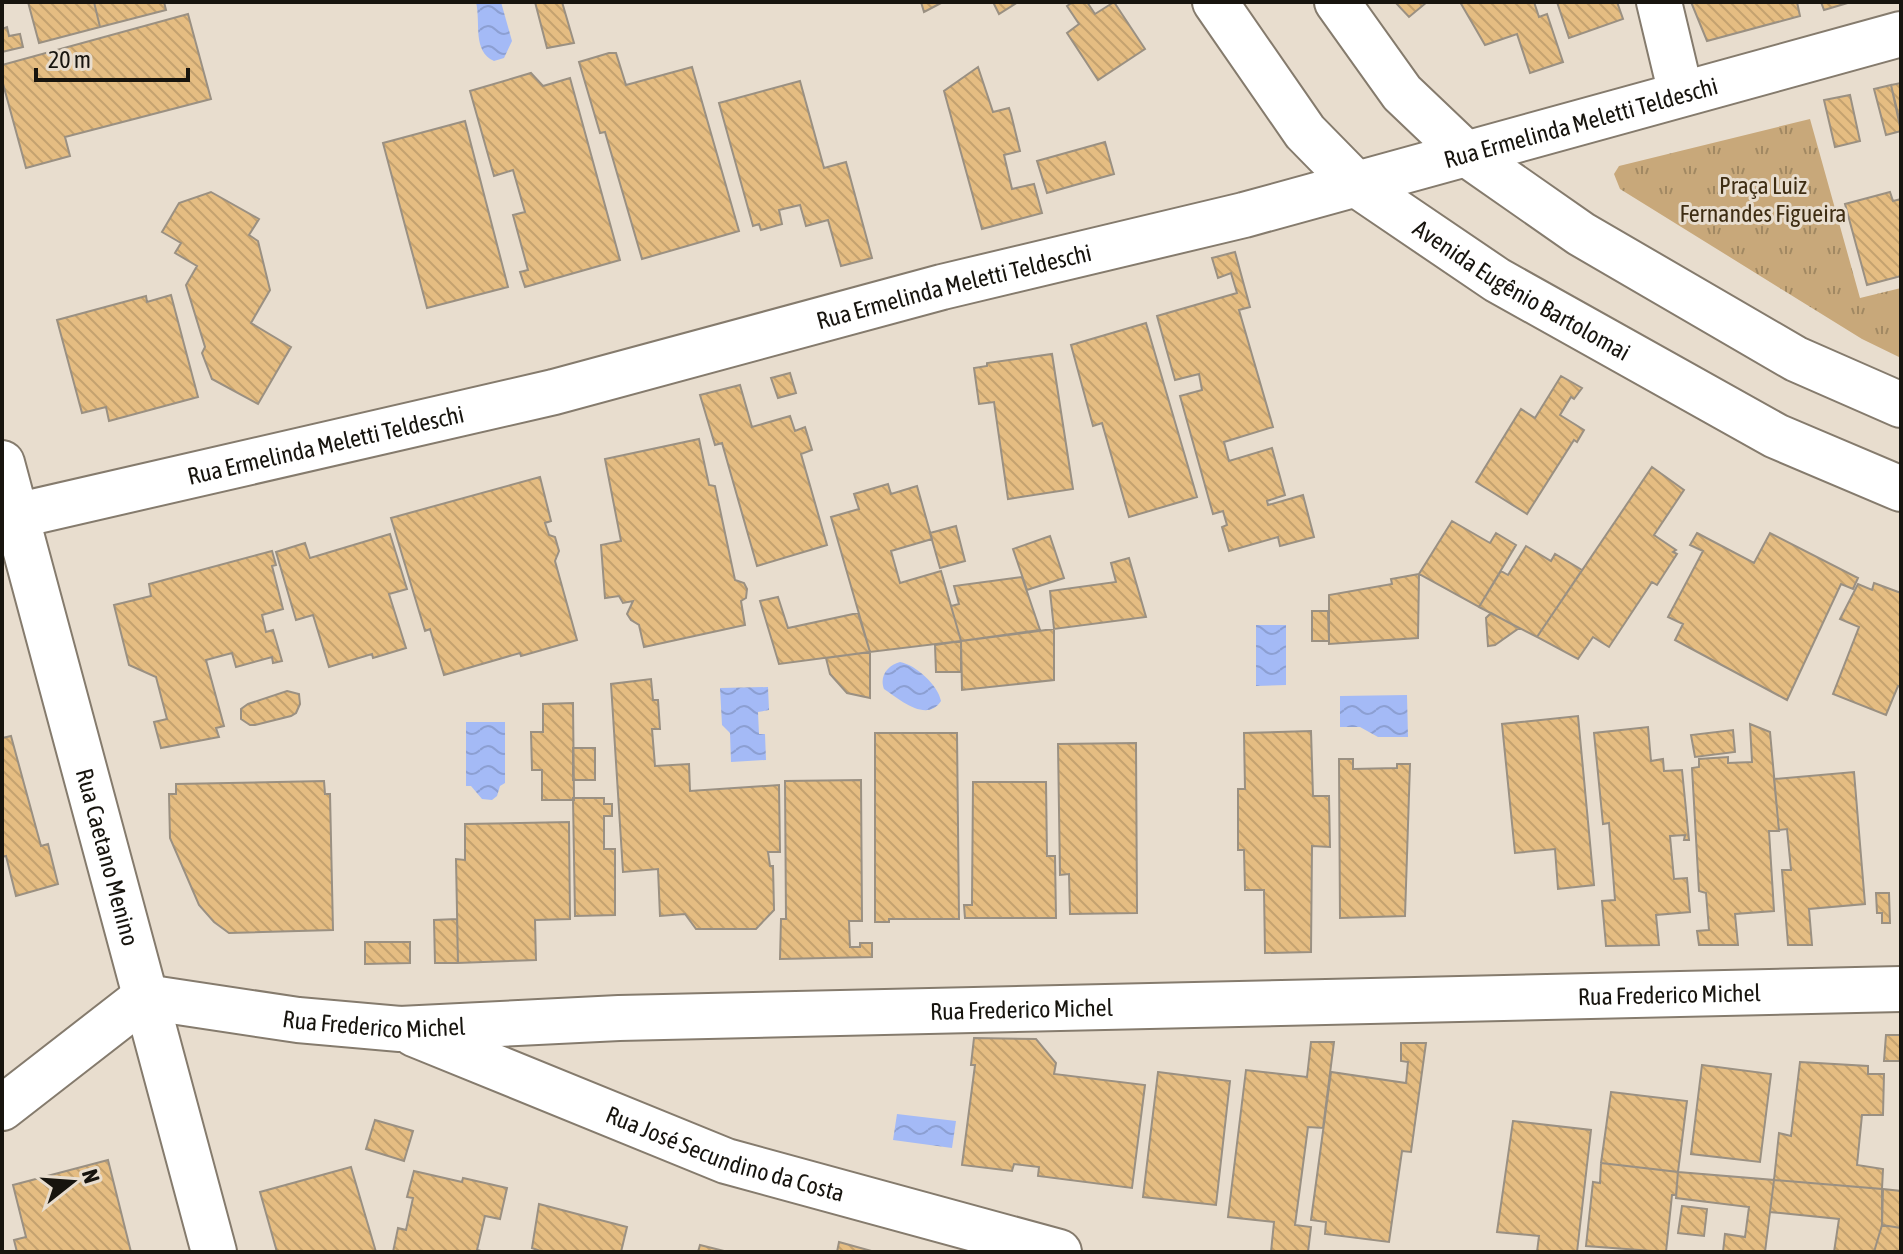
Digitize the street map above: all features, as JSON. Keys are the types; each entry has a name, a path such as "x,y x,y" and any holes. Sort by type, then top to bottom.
{"street":[{"name":"Avenida Eugênio Bartolomai","path":"1215,2 1305,132 1357,185 1497,280 1776,436 1901,489"},
{"path":"1337,2 1402,93 1465,153 1581,234 1796,359 1901,405"},
{"path":"1659,2 1681,94"},
{"name":"Rua Ermelinda Meletti Teldeschi","path":"10,517 554,392 942,287 1357,185 1901,34"},
{"name":"Rua Caetano Menino","path":"2,463 10,517 214,1252"},
{"name":"Rua Frederico Michel","path":"145,997 298,1020 400,1029 619,1018 1901,989"},
{"path":"2,1108 145,997"},
{"name":"Rua José Secundino da Costa","path":"400,1029 726,1161 1059,1252"}],"green space":[{"name":"Praça Luiz Fernandes Figueira","path":"1810,119 1860,298 1901,288 1901,358 1862,339 1620,189 1614,174 1619,166"}],"water":[{"path":"476,2 501,2 512,41 504,58 494,61 483,51"},
{"path":"1256,625 1286,625 1286,685 1256,686"},
{"path":"900,662 913,667 931,682 941,701 935,707 921,710 884,689 886,672"},
{"path":"768,687 769,710 758,712 759,734 765,734 766,760 731,762 730,733 722,725 720,688"},
{"path":"1407,695 1408,737 1378,737 1360,727 1340,727 1340,696"},
{"path":"466,722 505,722 505,783 492,800 482,799 471,786 466,786"},
{"path":"897,1114 956,1121 952,1148 893,1140"}],"building":[{"path":"28,2 94,2 100,27 39,43"},
{"path":"94,2 164,2 166,10 100,27"},
{"path":"535,2 562,2 574,43 547,48"},
{"path":"921,2 943,2 924,12"},
{"path":"993,2 1018,2 999,14"},
{"path":"1073,2 1087,2 1095,14 1114,2 1145,49 1098,80 1067,33 1079,24 1067,6"},
{"path":"1395,2 1427,2 1409,17"},
{"path":"1460,2 1534,2 1539,17 1547,14 1563,62 1530,73 1517,34 1485,45"},
{"path":"1557,2 1617,2 1623,19 1569,38"},
{"path":"1691,2 1797,2 1800,16 1707,41"},
{"path":"1821,2 1851,2 1824,10"},
{"path":"188,14 211,99 65,137 70,156 26,168 2,80 2,65"},
{"path":"7,27 9,36 20,34 23,47 2,52 2,29"},
{"path":"616,53 626,85 692,67 739,231 642,259 605,132 600,133 579,62"},
{"path":"978,67 993,112 1009,108 1011,114 1020,151 1004,155 1012,189 1034,184 1042,213 982,229 944,91"},
{"path":"531,73 543,86 570,78 620,260 525,287 520,272 528,270 513,215 525,212 513,170 494,176 470,91"},
{"path":"800,81 824,168 846,162 872,258 841,266 828,220 806,226 800,205 779,210 782,224 761,230 759,224 753,226 719,103"},
{"path":"1901,83 1901,118 1899,118 1891,85"},
{"path":"1891,85 1901,131 1886,135 1874,89"},
{"path":"1850,95 1860,141 1835,147 1824,100"},
{"path":"465,121 508,287 427,308 383,143"},
{"path":"1105,142 1114,174 1047,193 1037,161"},
{"path":"211,192 259,219 249,235 258,241 270,290 251,323 291,347 258,404 212,379 202,353 205,347 186,285 197,266 175,253 181,243 162,232 179,203"},
{"path":"1890,192 1893,201 1901,199 1901,276 1867,285 1845,204"},
{"path":"1235,252 1250,307 1239,310 1273,427 1224,442 1229,461 1272,448 1285,495 1267,501 1268,505 1303,495 1314,537 1280,546 1278,537 1229,551 1222,527 1227,525 1223,511 1213,514 1180,396 1202,390 1199,374 1175,380 1157,316 1237,293 1231,273 1218,278 1212,258"},
{"path":"171,295 198,397 109,421 106,407 82,413 57,320 146,296 147,302"},
{"path":"1146,323 1197,497 1129,517 1102,423 1093,426 1071,345"},
{"path":"1052,354 1073,489 1008,499 994,402 979,404 974,368 987,366 987,363"},
{"path":"790,373 796,393 778,398 771,378"},
{"path":"1561,376 1582,388 1574,399 1571,397 1560,415 1584,430 1577,442 1574,440 1527,514 1476,482 1521,409 1535,418"},
{"path":"740,385 752,427 790,416 795,431 805,427 812,450 801,454 827,545 757,566 722,443 715,445 700,395"},
{"path":"699,439 709,485 715,486 735,580 744,583 747,589 746,598 741,601 745,625 644,647 639,625 627,614 633,601 623,603 619,596 605,598 601,545 621,541 605,459"},
{"path":"1652,467 1684,490 1654,535 1676,550 1673,552 1677,554 1657,585 1652,582 1609,647 1593,637 1578,659 1537,637"},
{"path":"540,477 551,521 545,523 549,535 555,537 559,551 555,561 577,640 444,675 430,629 425,631 391,518"},
{"path":"888,484 891,494 917,486 932,539 891,551 900,583 941,571 961,641 870,652 831,517 859,509 854,494"},
{"path":"1452,521 1490,543 1496,533 1516,545 1479,607 1419,574"},
{"path":"956,526 965,561 940,568 930,533"},
{"path":"1697,533 1754,563 1770,533 1858,578 1853,589 1841,584 1787,700 1675,640 1683,624 1668,617 1703,551 1690,545"},
{"path":"390,534 407,589 389,594 406,648 329,667 313,615 296,620 276,552 305,543 310,558"},
{"path":"1050,536 1064,578 1027,590 1013,549"},
{"path":"1526,546 1551,561 1555,554 1582,570 1537,637 1479,607 1501,571 1508,575"},
{"path":"272,551 276,565 272,566 283,609 262,615 266,632 273,630 282,661 273,663 272,657 236,667 232,653 206,660 224,726 216,728 219,737 161,748 154,722 167,719 156,677 129,665 114,605 151,596 149,584"},
{"path":"1129,558 1146,617 1054,629 1050,591 1116,582 1111,563"},
{"path":"1419,574 1418,638 1329,644 1329,595 1392,584 1391,579"},
{"path":"1022,577 1040,630 961,641 951,606 959,604 954,586"},
{"path":"1874,583 1901,593 1901,687 1898,686 1886,715 1833,694 1859,627 1840,619 1858,584 1872,590"},
{"path":"778,597 788,628 858,613 870,652 779,664 760,601"},
{"path":"1312,611 1328,611 1329,641 1312,641"},
{"path":"1491,613 1519,628 1495,645 1488,646 1486,618"},
{"path":"1054,629 1054,680 962,690 961,641"},
{"path":"961,641 961,672 936,672 935,645"},
{"path":"870,652 870,698 847,693 830,674 826,658"},
{"path":"651,679 653,700 658,700 660,729 652,729 655,766 689,764 690,791 779,785 780,852 768,852 770,866 773,866 774,910 756,929 696,929 685,914 660,916 658,869 623,872 611,684"},
{"path":"287,691 299,694 300,704 296,713 255,725 241,719 241,709 248,704"},
{"path":"573,703 574,800 542,800 542,770 532,770 531,732 543,732 543,704"},
{"path":"1578,716 1594,885 1558,889 1555,849 1515,853 1502,724"},
{"path":"1750,724 1770,732 1779,831 1769,831 1774,911 1735,914 1738,945 1699,945 1697,931 1709,930 1706,893 1699,891 1692,768 1699,767 1699,759 1728,757 1728,763 1752,762"},
{"path":"1648,727 1651,761 1663,759 1664,771 1682,770 1689,840 1684,840 1685,835 1670,836 1674,879 1687,878 1690,912 1656,915 1659,945 1606,946 1602,901 1615,900 1609,823 1603,824 1594,733"},
{"path":"1733,730 1735,752 1695,757 1691,735"},
{"path":"1311,731 1313,796 1329,796 1330,847 1312,846 1311,952 1265,953 1264,890 1245,890 1244,850 1238,850 1238,789 1245,789 1244,733"},
{"path":"875,733 957,733 959,919 889,919 889,922 875,922"},
{"path":"11,736 41,846 48,844 58,884 16,896 6,856 2,857 2,738"},
{"path":"1136,743 1137,913 1070,914 1069,874 1060,875 1058,744"},
{"path":"573,748 595,748 595,780 573,780"},
{"path":"1339,759 1353,759 1353,769 1397,768 1397,764 1410,764 1405,916 1340,918"},
{"path":"1854,772 1865,904 1809,909 1812,945 1788,945 1782,870 1791,870 1787,829 1779,830 1774,779"},
{"path":"861,780 862,921 849,921 850,947 872,943 872,957 780,959 781,919 786,919 785,781"},
{"path":"324,781 325,794 330,794 333,930 229,933 199,905 170,838 169,794 176,794 176,784"},
{"path":"973,782 1046,782 1047,856 1055,856 1056,918 965,918 964,905 972,905"},
{"path":"573,798 604,798 604,804 612,804 612,816 604,816 604,849 615,849 615,915 575,916"},
{"path":"569,822 570,919 535,920 536,960 458,963 456,859 465,860 465,824"},
{"path":"1876,893 1889,893 1890,923 1882,923 1882,913 1877,913"},
{"path":"457,919 458,963 435,963 434,920"},
{"path":"365,942 410,942 410,963 365,964"},
{"path":"1886,1035 1901,1035 1901,1061 1884,1061"},
{"path":"974,1038 1036,1039 1056,1063 1054,1074 1145,1085 1132,1188 1038,1176 1039,1167 1014,1164 1012,1171 962,1165 975,1065 971,1065"},
{"path":"1311,1042 1334,1042 1323,1128 1308,1127 1295,1225 1311,1227 1308,1252 1271,1252 1274,1222 1228,1217 1246,1070 1307,1077"},
{"path":"1401,1043 1426,1043 1411,1152 1402,1151 1389,1242 1325,1234 1326,1222 1311,1220 1331,1072 1406,1083 1408,1062 1401,1061"},
{"path":"1800,1062 1868,1066 1868,1074 1884,1074 1883,1115 1862,1115 1857,1165 1883,1169 1882,1189 1774,1180 1779,1133 1791,1136"},
{"path":"1702,1065 1771,1074 1760,1162 1691,1154"},
{"path":"1158,1072 1230,1081 1216,1205 1143,1197"},
{"path":"1611,1092 1687,1101 1678,1172 1601,1163"},
{"path":"375,1120 413,1131 404,1161 366,1149"},
{"path":"1513,1121 1591,1130 1577,1252 1537,1252 1539,1236 1497,1232"},
{"path":"108,1160 131,1252 17,1252 14,1240 26,1237 13,1185"},
{"path":"1601,1163 1678,1172 1676,1195 1672,1195 1666,1252 1586,1246 1593,1182 1600,1183"},
{"path":"351,1167 376,1252 277,1252 260,1192"},
{"path":"414,1171 507,1188 500,1219 485,1216 477,1250 485,1252 393,1252 398,1228 406,1230 413,1198 407,1197"},
{"path":"1678,1172 1774,1180 1765,1252 1723,1252 1725,1234 1745,1237 1749,1207 1676,1198"},
{"path":"1774,1180 1882,1189 1882,1225 1874,1252 1834,1252 1839,1219 1770,1212"},
{"path":"1883,1189 1901,1191 1901,1228 1882,1225"},
{"path":"539,1204 627,1227 621,1252 543,1252 532,1248"},
{"path":"1682,1206 1707,1209 1704,1236 1678,1233"},
{"path":"1882,1225 1901,1228 1901,1252 1874,1252"},
{"path":"839,1242 875,1252 837,1252"},
{"path":"700,1245 728,1252 698,1252"}]}
